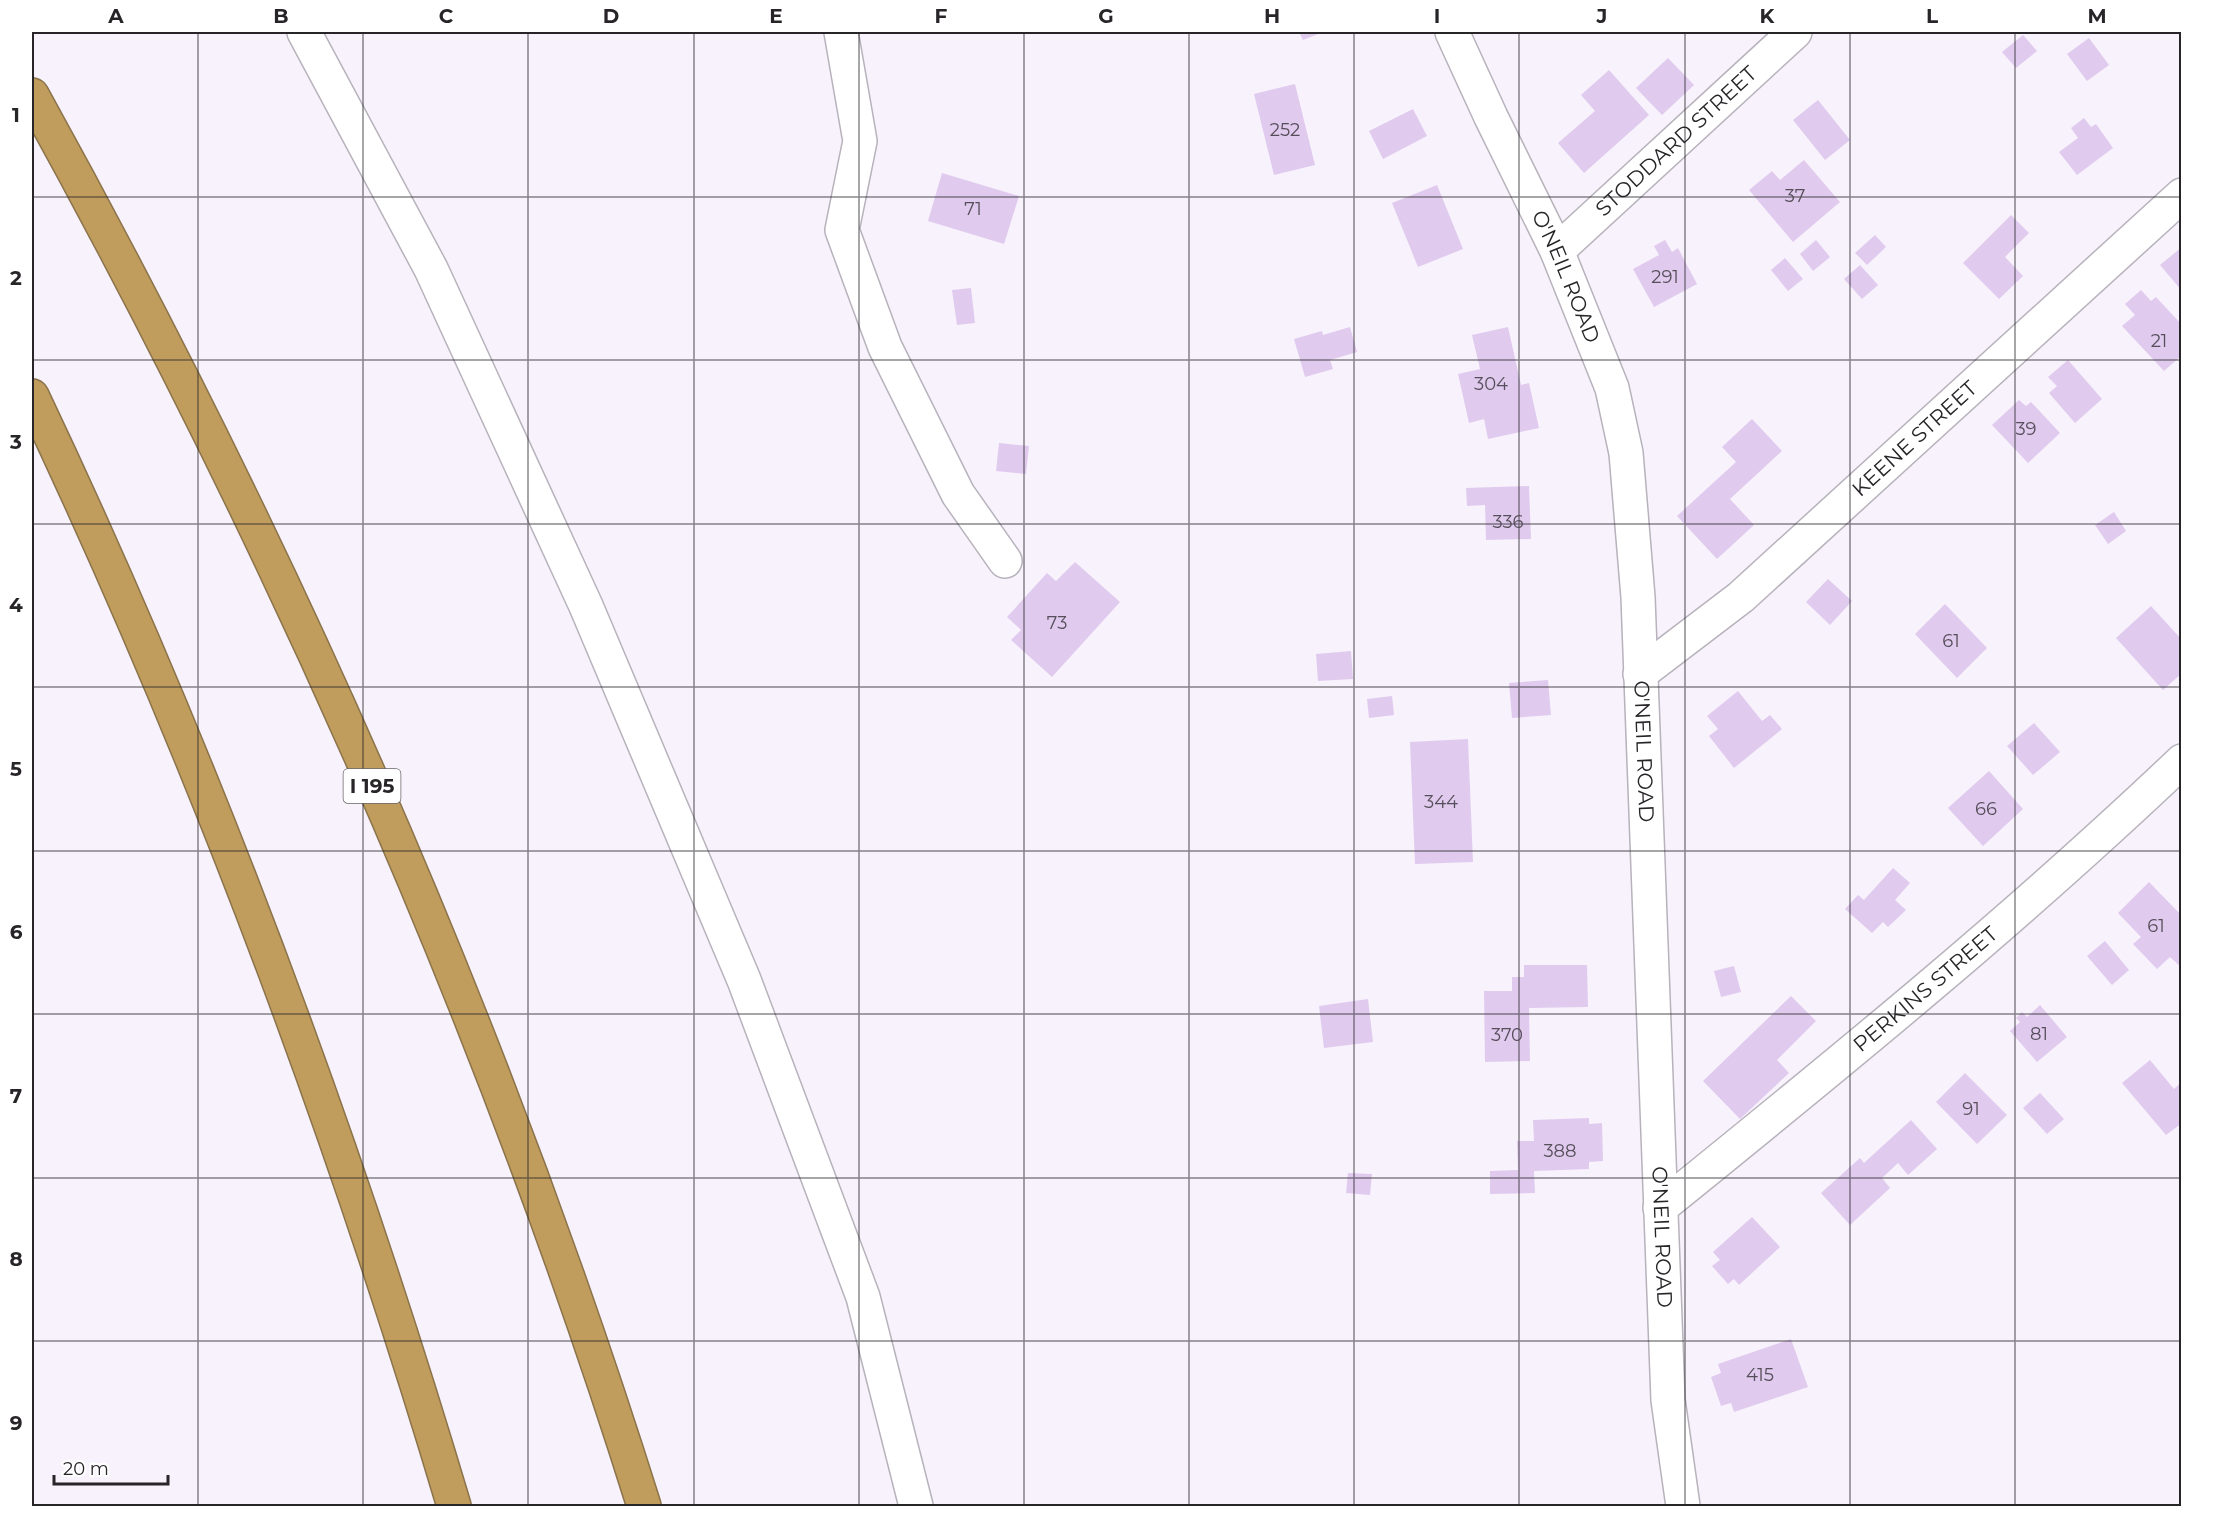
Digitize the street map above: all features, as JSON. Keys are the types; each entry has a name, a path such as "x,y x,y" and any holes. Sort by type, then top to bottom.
{"highway":[{"name":"I 195","path":"32,95 176,367 236,489 362,762 501,1100 549,1230 644,1506"},
{"path":"32,396 148,657 253,910 353,1189 454,1506"}],"street":[{"path":"304,32 425,259 451,313 586,606 744,980 862,1297 916,1506"},
{"path":"841,32 860,141 842,230 885,347 942,463 958,494 1005,561"},
{"name":"O'NEIL ROAD","path":"1452,32 1557,250 1612,388 1626,453 1636,575 1668,1400 1683,1506"},
{"name":"STODDARD STREET","path":"1557,250 1795,32"},
{"name":"KEENE STREET","path":"1640,674 1741,597 2181,195"},
{"name":"PERKINS STREET","path":"1660,1208 1833,1068 2081,856 2181,761"}],"building":[{"path":"1299,32 1323,32 1303,40"},
{"path":"2023,35 2037,51 2016,68 2002,52"},
{"path":"2089,38 2109,65 2087,81 2067,54"},
{"path":"1668,58 1694,85 1662,115 1636,88"},
{"path":"1609,70 1649,115 1584,173 1558,143 1595,111 1581,95"},
{"path":"1295,84 1315,165 1274,175 1254,94"},
{"path":"1818,100 1850,140 1825,160 1793,120"},
{"path":"1413,109 1427,136 1383,159 1369,131"},
{"path":"2084,118 2091,127 2096,124 2113,148 2077,175 2059,152 2078,138 2071,128"},
{"path":"1804,160 1840,202 1793,242 1749,190 1772,171 1780,180"},
{"path":"942,173 1019,196 1004,244 928,221"},
{"path":"1437,185 1463,249 1418,267 1392,203"},
{"path":"2011,215 2029,233 2005,257 2023,276 1999,299 1963,263"},
{"path":"1875,235 1886,247 1867,265 1855,253"},
{"path":"1665,240 1672,252 1678,248 1697,284 1654,307 1633,269 1659,255 1654,246"},
{"path":"1816,240 1830,257 1813,271 1800,254"},
{"path":"2182,247 2182,291 2160,265"},
{"path":"1785,258 1803,279 1788,291 1771,270"},
{"path":"1860,265 1878,285 1862,299 1844,279"},
{"path":"971,288 975,323 957,325 952,290"},
{"path":"2141,290 2151,301 2156,297 2182,325 2182,355 2164,371 2122,326 2135,315 2125,304"},
{"path":"1350,327 1357,352 1330,360 1333,369 1305,377 1294,339 1322,331 1323,335"},
{"path":"1508,327 1521,385 1529,383 1539,428 1488,439 1484,419 1469,423 1458,374 1480,369 1472,335"},
{"path":"2068,360 2102,399 2075,423 2049,393 2057,386 2048,377"},
{"path":"2019,400 2026,406 2031,402 2060,433 2028,463 1992,425"},
{"path":"1752,419 1782,451 1730,499 1754,525 1717,559 1677,516 1736,462 1722,447"},
{"path":"999,443 1029,446 1026,474 996,471"},
{"path":"1529,486 1531,539 1486,540 1485,505 1467,506 1466,488"},
{"path":"2114,512 2126,531 2108,544 2095,525"},
{"path":"1075,562 1120,602 1052,677 1011,640 1021,630 1007,617 1047,573 1056,581"},
{"path":"1828,579 1852,601 1830,625 1806,602"},
{"path":"1945,604 1987,648 1957,678 1915,634"},
{"path":"2151,606 2182,640 2182,673 2163,690 2116,638"},
{"path":"1351,651 1353,679 1318,681 1316,654"},
{"path":"1548,680 1551,715 1512,718 1509,683"},
{"path":"1738,691 1762,721 1770,715 1782,729 1734,768 1709,736 1718,729 1707,716"},
{"path":"1392,696 1394,715 1369,718 1367,699"},
{"path":"2034,723 2060,752 2033,775 2007,746"},
{"path":"1468,739 1473,862 1415,864 1410,742"},
{"path":"1989,771 2023,809 1983,846 1948,808"},
{"path":"1893,868 1910,883 1895,900 1906,910 1888,927 1883,922 1872,933 1845,909 1858,895 1864,900"},
{"path":"2149,882 2182,916 2182,968 2170,957 2157,969 2133,944 2141,937 2118,913"},
{"path":"2105,941 2129,970 2112,985 2087,956"},
{"path":"1524,965 1587,965 1588,1007 1529,1008 1530,1061 1485,1062 1484,991 1512,991 1512,977 1524,977"},
{"path":"1734,966 1741,992 1721,997 1714,971"},
{"path":"1791,996 1816,1021 1777,1060 1789,1073 1740,1119 1703,1081"},
{"path":"1368,999 1373,1042 1324,1048 1319,1006"},
{"path":"2040,1005 2067,1037 2037,1062 2010,1031 2020,1022 2016,1018 2022,1012 2027,1017"},
{"path":"2150,1060 2174,1089 2182,1082 2182,1123 2166,1135 2122,1083"},
{"path":"1965,1073 2007,1115 1977,1144 1936,1102"},
{"path":"2040,1093 2064,1119 2047,1134 2023,1108"},
{"path":"1589,1118 1589,1124 1602,1123 1603,1161 1589,1162 1589,1169 1534,1171 1535,1193 1490,1194 1490,1171 1518,1170 1517,1141 1534,1141 1533,1120"},
{"path":"1911,1120 1937,1149 1908,1175 1898,1163 1882,1178 1890,1188 1850,1225 1821,1193 1860,1158 1864,1163"},
{"path":"1348,1173 1372,1174 1370,1195 1346,1193"},
{"path":"1752,1217 1780,1247 1739,1285 1734,1279 1728,1284 1712,1266 1720,1260 1713,1252"},
{"path":"1791,1339 1808,1387 1734,1412 1731,1403 1721,1406 1711,1377 1721,1373 1718,1364"}]}
